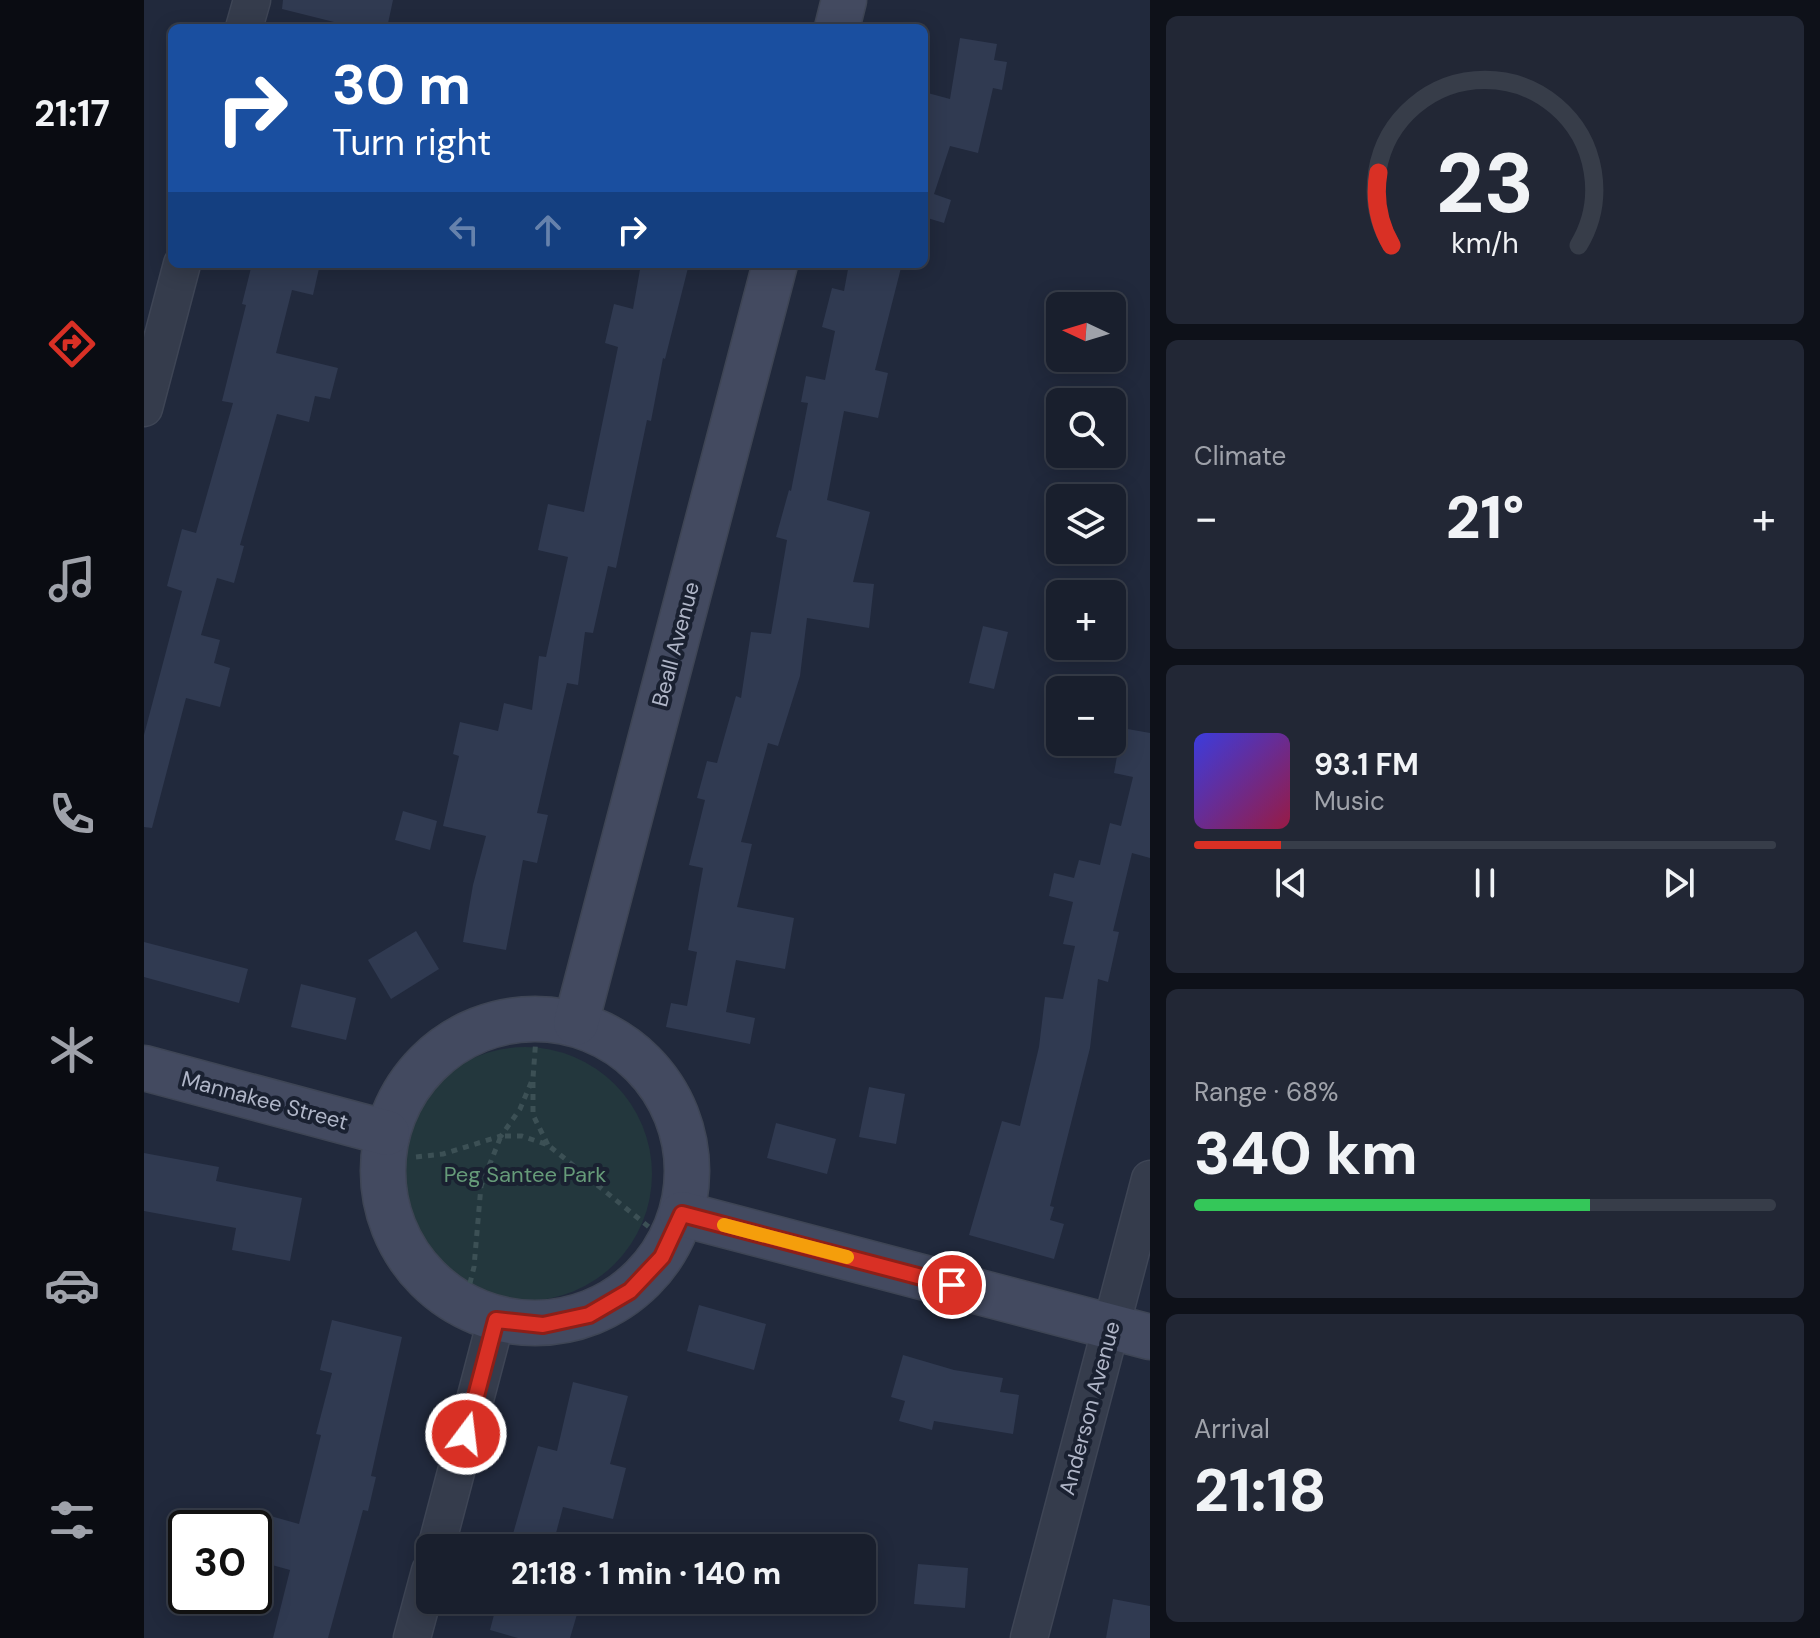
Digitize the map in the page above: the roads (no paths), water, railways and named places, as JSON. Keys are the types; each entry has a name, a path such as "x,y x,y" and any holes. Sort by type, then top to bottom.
{"street":[{"path":"245,24 252,0"},
{"path":"838,24 844,0"},
{"path":"144,408 181,268"},
{"name":"Beall Avenue","path":"556,1030 774,268"},
{"path":"528,1018 556,1030 620,1043 655,1076 678,1118 688,1166 668,1222 662,1257 630,1291 589,1315 543,1325 453,1300 417,1268 392,1227 382,1180 397,1145 406,1088 439,1052 481,1028 528,1018"},
{"name":"Mannakee Street","path":"144,1068 397,1145"},
{"name":"Anderson Avenue","path":"1029,1638 1130,1332 1150,1179"},
{"path":"668,1222 1130,1332"},
{"path":"439,1534 482,1308"},
{"path":"412,1638 418,1614"}],"park label":[{"name":"Peg Santee Park","path":"525,1174"}]}
